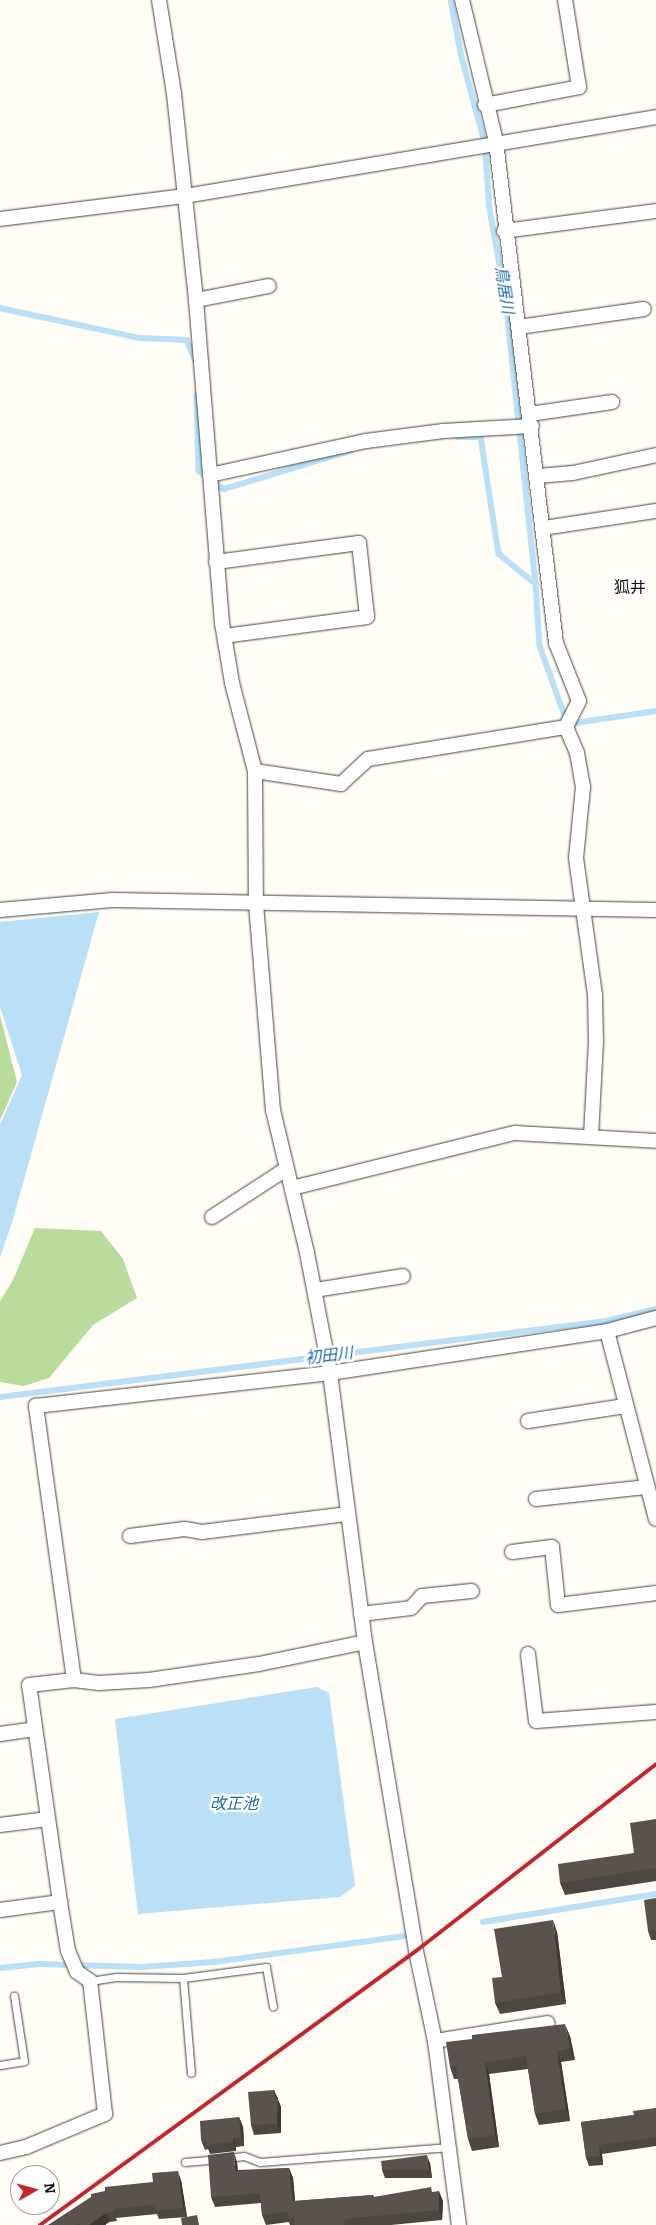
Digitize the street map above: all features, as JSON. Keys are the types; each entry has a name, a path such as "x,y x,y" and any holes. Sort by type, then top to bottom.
{"street":[{"path":"159,0 174,94 196,300 216,562 225,636 232,683 255,771 256,904 269,1073 286,1169 315,1290 330,1373 346,1514 365,1642 416,1951 435,2041 459,2225"},
{"path":"462,0 496,142 504,231 531,420 556,643 579,700 566,727 577,753 583,787 576,846 582,907 595,995 596,1041 591,1135"},
{"path":"486,106 579,87 565,0"},
{"path":"0,219 185,196 481,144 656,117"},
{"path":"504,231 656,211"},
{"path":"196,300 269,286"},
{"path":"519,327 644,309"},
{"path":"210,480 366,441 512,428 531,420 612,402"},
{"path":"538,476 573,473 656,456"},
{"path":"543,528 656,511"},
{"path":"216,562 359,543 367,617 225,636"},
{"path":"255,771 341,784 368,759 566,727"},
{"path":"0,910 112,900 256,904 582,907 656,910"},
{"path":"292,1188 515,1133 591,1135 656,1141"},
{"path":"212,1217 286,1169"},
{"path":"315,1290 403,1276"},
{"path":"74,1680 36,1406 330,1373 606,1331 656,1318"},
{"path":"606,1331 656,1519"},
{"path":"528,1421 625,1406"},
{"path":"536,1499 647,1487"},
{"path":"130,1536 185,1529 202,1532 346,1514"},
{"path":"512,1552 552,1547 558,1604 656,1593"},
{"path":"361,1614 411,1608 422,1596 472,1591"},
{"path":"0,2153 26,2147 105,2114 90,1981 77,1972 68,1951 29,1685 74,1680 99,1683 149,1680 259,1664 365,1642"},
{"path":"528,1654 536,1721 656,1712"},
{"path":"0,1734 35,1729"},
{"path":"0,1825 48,1819"},
{"path":"0,1910 60,1902"},
{"path":"435,2041 548,2023"}],"lane":[{"path":"90,1981 116,1977 183,1978 266,1967 273,2006"},
{"path":"183,1978 191,2073"},
{"path":"0,2065 24,2060 14,1996"},
{"path":"185,2162 244,2156 260,2162 449,2147"}],"green space":[{"path":"0,1015 17,1082 0,1120"},
{"path":"35,1228 101,1231 123,1259 137,1298 93,1325 49,1378 24,1386 0,1382 0,1301 13,1280"}],"water":[{"path":"99,912 11,1226 0,1257 0,1125 22,1075 0,1007 0,922"},
{"name":"改正池","path":"317,1687 329,1693 355,1886 340,1897 138,1914 115,1719"}],"building":[{"path":"656,1819 656,1868 560,1883 558,1864 634,1853 630,1823"},
{"path":"656,1898 656,1930 648,1931 644,1900"},
{"path":"553,1920 561,1992 495,2003 492,1978 502,1977 494,1929"},
{"path":"565,2024 570,2048 557,2051 566,2109 535,2114 526,2056 485,2063 495,2135 468,2139 456,2066 450,2067 446,2042 472,2039 472,2035"},
{"path":"274,2090 275,2098 278,2097 277,2124 251,2125 248,2092"},
{"path":"656,2108 656,2137 599,2145 600,2156 586,2158 581,2122 634,2115 633,2111"},
{"path":"239,2117 241,2137 233,2138 233,2142 207,2145 206,2140 201,2140 200,2121"},
{"path":"234,2152 235,2171 289,2168 293,2201 373,2195 374,2197 431,2187 432,2192 439,2191 439,2210 344,2219 345,2225 295,2225 294,2218 288,2218 287,2212 262,2215 260,2193 211,2197 208,2155"},
{"path":"427,2155 429,2170 382,2170 381,2161"},
{"path":"178,2171 183,2208 155,2210 155,2205 113,2209 113,2212 106,2213 89,2225 80,2225 79,2223 76,2225 48,2225 91,2197 91,2194 105,2191 105,2187 153,2182 152,2173"},
{"path":"197,2215 199,2225 182,2225 181,2218"}],"waterway":[{"name":"鳥居川","path":"451,0 462,57 485,143 490,209 506,299 536,584"},
{"path":"0,308 140,338 187,340 196,361"},
{"path":"197,395 199,471 224,489 350,451"},
{"path":"458,437 481,437 499,554 536,584 540,646 568,724 656,711"},
{"name":"初田川","path":"0,1397 606,1321 656,1309"},
{"path":"483,1922 656,1894"},
{"path":"0,1968 38,1964 142,1967 214,1962 407,1936"}],"railway":[{"path":"40,2225 416,1951 656,1764"}],"district":[{"name":"狐井","path":"630,588"}]}
